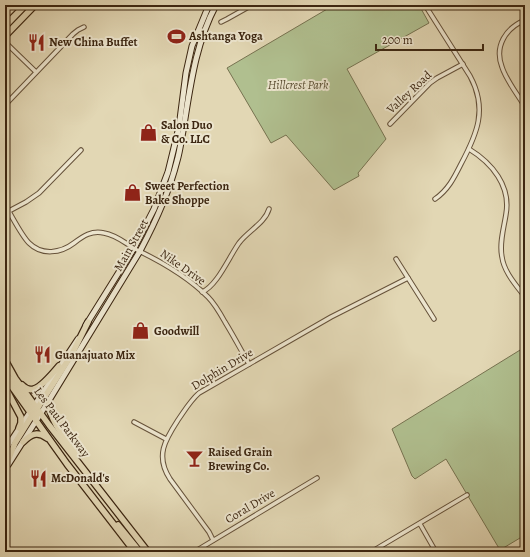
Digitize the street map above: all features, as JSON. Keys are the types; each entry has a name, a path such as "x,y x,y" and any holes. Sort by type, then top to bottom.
{"main road":[{"path":"5,16 16,5"},
{"name":"Main Street","path":"5,469 36,421 35,411 59,366 134,248 154,209 168,172 179,127 185,81 192,46 209,5"},
{"name":"Main Street","path":"5,450 19,428 35,411 48,402 140,251 159,213 172,181 178,160 194,70 202,40 216,5"},
{"path":"5,36 34,6"},
{"path":"195,38 202,40"},
{"path":"187,69 194,70"},
{"path":"185,81 192,82"},
{"path":"159,213 157,209 162,196 162,188"},
{"path":"5,469 15,443 72,354 88,322"},
{"name":"Les Paul Parkway","path":"5,360 35,411 36,421 135,552"},
{"path":"18,382 26,388 35,389 43,383 59,366"},
{"path":"5,372 35,411"},
{"name":"Les Paul Parkway","path":"5,377 89,476 148,552"},
{"path":"5,387 20,417 21,423 19,428"},
{"path":"48,402 57,427 78,456 89,476"},
{"path":"23,442 30,436 36,434 42,435 49,440"},
{"path":"5,454 11,441"},
{"path":"101,508 123,530 140,552"}],"street":[{"path":"221,22 252,5"},
{"path":"425,5 463,64 474,84 479,102 477,129 469,149 450,184 442,194 435,199"},
{"path":"525,20 516,24 502,41 500,59 502,68 525,107"},
{"path":"5,105 73,34 84,27"},
{"path":"5,42 36,72"},
{"name":"Valley Road","path":"390,124 430,83 463,64"},
{"path":"469,149 492,167 503,186 507,209 501,248 502,259 509,274 525,297"},
{"path":"5,205 9,211 39,193 81,150"},
{"path":"202,292 207,290 250,230 266,217 269,209"},
{"name":"Nike Drive","path":"9,211 29,243 42,251 61,251 70,247 86,235 98,232 106,233 118,238 188,279 207,296 216,307 250,364"},
{"path":"396,259 434,319"},
{"name":"Dolphin Drive","path":"213,540 209,532 170,479 163,465 162,453 166,439 189,403 199,393 331,317 408,278"},
{"path":"134,422 166,439"},
{"name":"Coral Drive","path":"194,552 317,478"},
{"path":"374,552 376,549 467,495"},
{"path":"420,524 436,552"}],"green space":[{"name":"Hillcrest Park","path":"334,5 419,5 429,23 347,69 386,139 358,173 359,176 334,190 286,135 271,143 227,68"},
{"path":"525,347 525,535 500,550 446,459 415,479 412,476 392,429"}],"place":[{"name":"Ashtanga Yoga","path":"176,36"},
{"name":"New China Buffet","path":"36,42"},
{"name":"Salon Duo & Co. LLC","path":"148,132"},
{"name":"Sweet Perfection Bake Shoppe","path":"132,193"},
{"name":"Goodwill","path":"141,331"},
{"name":"Guanajuato Mix","path":"42,355"},
{"name":"Raised Grain Brewing Co.","path":"195,459"},
{"name":"McDonald's","path":"38,478"}]}
